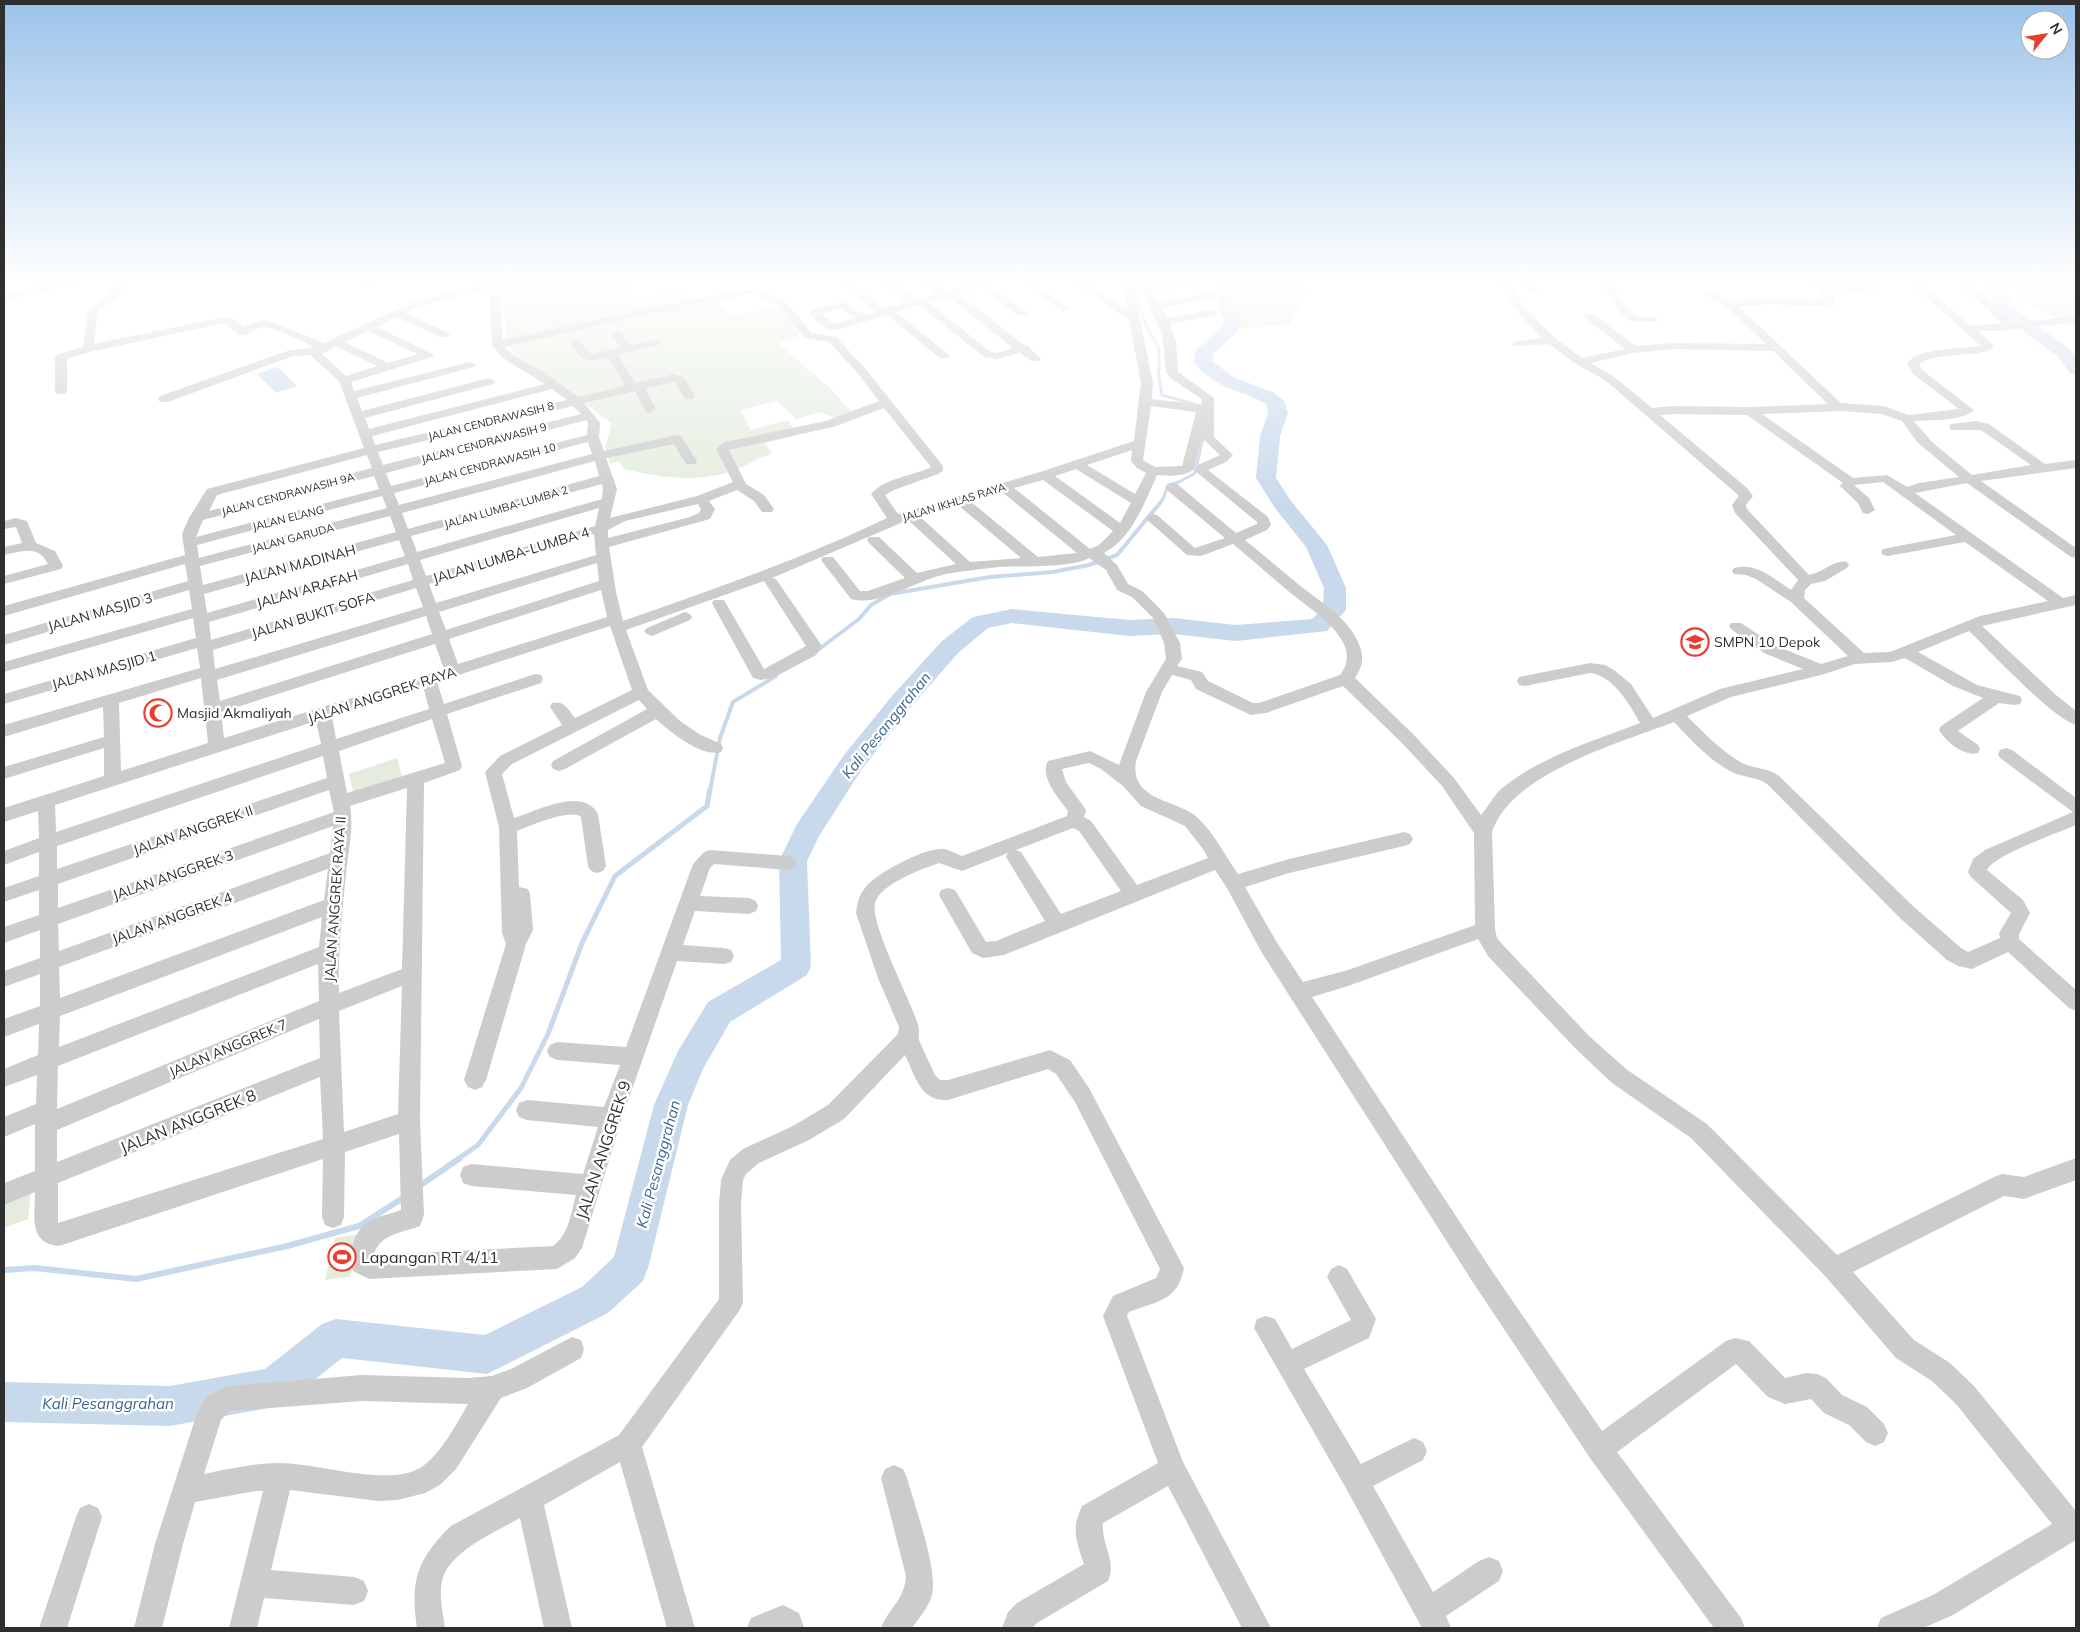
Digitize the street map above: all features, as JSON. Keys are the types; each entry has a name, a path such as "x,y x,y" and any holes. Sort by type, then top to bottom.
{"street":[{"path":"61,357 61,391"},
{"path":"164,399 280,357"},
{"path":"318,357 344,380 422,582 453,672"},
{"path":"367,357 389,368"},
{"path":"344,380 422,357"},
{"path":"510,357 554,385 589,416 595,428 593,437 610,489 601,528 606,584 622,644 641,692 657,711 682,732 703,744 715,748"},
{"path":"613,357 650,409"},
{"path":"849,357 938,466 933,472 889,487 878,494 895,519"},
{"path":"1142,357 1147,383 1146,402 1137,461 1140,466 1153,471 1182,470 1190,466 1202,410 1146,402"},
{"path":"1152,518 1192,552 1201,552 1264,525 1263,520 1200,470 1225,458 1227,455 1224,450 1208,438 1208,398 1174,376 1170,367 1170,357"},
{"path":"1574,357 1609,378 1742,491 1746,496 1740,505 1740,510 1806,580"},
{"path":"1580,362 1602,357"},
{"path":"1785,357 1838,407"},
{"path":"1650,412 1674,410 1750,411 1838,407 1884,410 1910,419 1957,414 1968,410 1917,372 1913,363 1915,360 1925,357"},
{"path":"350,396 470,365"},
{"name":"JALAN CENDRAWASIH 8","path":"191,555 189,534 196,518 212,492 573,400 674,378 679,379 689,396"},
{"path":"358,416 489,382"},
{"path":"366,434 554,385"},
{"path":"767,510 758,498 739,485 740,482 722,449 829,424 886,403"},
{"path":"1750,411 1850,482 1884,478 1907,492 1968,537 2068,602"},
{"name":"JALAN CENDRAWASIH 9","path":"379,470 589,416"},
{"path":"1910,419 1910,425 1918,435 1969,479 1999,502 2075,552"},
{"path":"1955,427 1977,425 1985,428 2043,468"},
{"name":"JALAN CENDRAWASIH 10","path":"387,492 593,437"},
{"name":"JALAN GARUDA","path":"191,555 395,511 600,456 678,439 691,461"},
{"name":"JALAN IKHLAS RAYA","path":"617,624 762,578 852,540 895,519 915,516 1140,443"},
{"path":"1077,464 1137,501"},
{"path":"1907,492 1919,486 2076,464"},
{"name":"JALAN CENDRAWASIH 9A","path":"196,518 379,470"},
{"path":"828,560 856,596 870,596 931,574 967,567 1073,558 1093,554 1122,532 1153,471"},
{"path":"1045,475 1122,532"},
{"name":"JALAN LUMBA-LUMBA 2","path":"404,536 607,478"},
{"path":"1850,482 1847,483 1847,486 1864,500 1868,510"},
{"name":"JALAN LUMBA-LUMBA 4","path":"422,582 601,528 620,518 701,499 739,485"},
{"path":"1004,487 1112,568 1122,587 1137,594 1159,616 1170,637 1174,659 1154,692 1134,750 1128,761 1126,772 1129,782"},
{"path":"1167,669 1196,676 1202,685 1251,709 1260,709 1346,679 1353,670 1355,658 1352,645 1341,628 1315,603 1301,594 1172,487"},
{"name":"JALAN ELANG","path":"191,555 387,492"},
{"path":"4,731 430,609 705,516 708,509 701,499"},
{"path":"961,500 1034,560"},
{"name":"JALAN ARAFAH","path":"4,667 413,559 608,502"},
{"path":"652,631 874,540 915,516 967,567"},
{"path":"4,525 16,522 22,524 30,544 50,554 60,580"},
{"name":"JALAN MADINAH","path":"196,588 404,536"},
{"path":"1888,552 1968,537"},
{"path":"874,540 916,579"},
{"path":"4,552 30,544"},
{"path":"4,580 60,580 191,555 205,644 217,747"},
{"path":"1796,599 1798,589 1806,580 1820,578 1842,565"},
{"path":"1740,571 1747,570 1757,573 1770,584 1796,599 1860,658"},
{"path":"4,611 60,580"},
{"name":"JALAN BUKIT SOFA","path":"205,644 422,582"},
{"path":"719,603 759,674 763,676 811,651 814,646 772,582"},
{"path":"213,710 606,584"},
{"name":"JALAN MASJID 3","path":"4,640 196,588"},
{"path":"1891,1628 1943,1605 2074,1526 1966,1395 1940,1372 1905,1349 1834,1269 1699,1131 1619,1076 1582,1042 1495,950 1488,941 1485,929 1482,832 1501,802 1526,779 1575,754 1676,715 1712,698 1743,688 1821,670 1860,658 1885,659 1907,652 1971,624 1995,617 2068,602"},
{"name":"JALAN ANGGREK RAYA","path":"4,814 453,672 617,624"},
{"path":"1971,624 2050,699 2076,719"},
{"path":"1736,626 1769,649 1821,670"},
{"name":"JALAN MASJID 1","path":"4,699 205,644"},
{"path":"1907,652 1949,677 1998,697 2014,700"},
{"path":"1525,682 1586,669 1601,669 1628,690 1649,724"},
{"path":"4,858 535,679"},
{"path":"1346,679 1407,738 1441,775 1482,832"},
{"path":"429,680 438,713"},
{"path":"475,1080 516,944 511,923 508,827 493,772 506,760 641,692"},
{"path":"1972,749 1947,730 1998,697"},
{"path":"111,700 113,779"},
{"path":"558,707 572,726"},
{"path":"559,765 657,711"},
{"name":"JALAN ANGGREK 3","path":"4,935 49,920 454,766 438,713"},
{"name":"JALAN ANGGREK RAYA II","path":"323,714 341,809 340,857 328,952 334,1146 333,1217"},
{"path":"1676,715 1730,764 1742,771 1760,771 1773,780 1865,871 1954,954 1965,960 1972,961 2010,942"},
{"path":"4,773 112,740"},
{"path":"2006,754 2076,807"},
{"path":"1074,820 1077,810 1053,773 1054,766 1090,757 1107,764 1129,782 1147,801 1190,821 1210,844 1270,948 1484,1278 1599,1450 1731,1628"},
{"path":"46,801 50,879 50,1010 46,1117 47,1230 51,1234 58,1235 409,1121 416,779"},
{"name":"JALAN ANGGREK II","path":"4,895 337,781"},
{"path":"508,827 567,808 582,808 588,814 597,866"},
{"path":"2076,818 1998,851 1978,866 1978,872 1982,877 2016,905 2021,913 2009,933 2010,942 2076,1002"},
{"path":"1134,895 1086,826 1074,820 962,864 944,856 938,856 887,879 869,893 864,904 865,913 888,978 909,1027 908,1038 932,1088 939,1091 948,1090 1050,1059 1063,1067 1082,1095 1172,1268 1170,1279 1164,1286 1121,1304 1116,1310 1115,1316 1173,1469 1257,1628"},
{"path":"1234,883 1290,866 1404,839"},
{"name":"JALAN ANGGREK 4","path":"4,979 340,857"},
{"name":"JALAN ANGGREK 9","path":"409,1121 412,1202 372,1233 366,1240 361,1263 369,1267 557,1257 567,1250 574,1240 612,1118 690,903 702,864 710,857 788,863"},
{"path":"1015,857 1056,924"},
{"path":"948,895 978,947 983,950 997,949 1056,924 1219,862"},
{"path":"690,903 749,906"},
{"path":"4,1028 333,905"},
{"path":"1298,992 1348,978 1485,929"},
{"path":"4,1078 328,952"},
{"path":"671,952 724,956"},
{"name":"JALAN ANGGREK 7","path":"4,1127 46,1117 411,974"},
{"path":"431,1628 426,1597 427,1578 435,1563 461,1536 628,1444 731,1303 730,1204 732,1180 738,1166 751,1156 801,1133 836,1112 908,1038"},
{"path":"557,1051 634,1057"},
{"name":"JALAN ANGGREK 8","path":"4,1194 47,1179 330,1063"},
{"path":"527,1110 612,1118"},
{"path":"1834,1269 2002,1185 2024,1188 2076,1169"},
{"path":"471,1175 591,1186"},
{"path":"1289,1364 1360,1329 1364,1319 1339,1277"},
{"path":"1266,1328 1289,1364 1356,1481 1433,1620 1489,1571"},
{"path":"148,1628 185,1490 210,1413 215,1406 227,1399 362,1388 468,1391 492,1389 518,1379 572,1348"},
{"path":"1599,1450 1735,1350 1740,1350 1777,1388 1785,1391 1806,1386 1817,1388 1833,1404 1858,1416 1875,1434"},
{"path":"185,1490 280,1476 393,1488 415,1485 432,1476 442,1465 492,1389"},
{"path":"628,1444 681,1628"},
{"path":"1356,1481 1414,1451"},
{"path":"1016,1628 1018,1622 1027,1613 1098,1571 1099,1565 1090,1544 1088,1524 1091,1515 1173,1469"},
{"path":"243,1628 280,1476"},
{"path":"894,1478 920,1576 918,1596 895,1628"},
{"path":"529,1499 558,1628"},
{"path":"53,1628 89,1517"},
{"path":"254,1583 354,1591"},
{"path":"761,1628 783,1620 789,1623 790,1628"}],"green space":[{"path":"520,357 794,357 831,389 858,419 837,419 820,412 796,419 777,401 741,410 750,430 788,420 798,435 765,443 772,453 735,470 716,475 689,478 676,478 624,469 619,461 610,464 605,448 612,423"},
{"path":"397,758 402,776 353,792 349,774"},
{"path":"31,1193 28,1219 4,1228 4,1203"},
{"name":"Lapangan RT 4/11","path":"359,1234 350,1277 325,1280 335,1238"}],"water":[{"path":"277,367 297,386 276,393 257,374"}],"waterway":[{"path":"1159,357 1159,377 1162,395 1201,406"},
{"name":"Kali Pesanggrahan","path":"4,1402 170,1406 274,1387 336,1338 487,1355 595,1300 630,1268 671,1105 690,1061 719,1012 796,966 793,861 807,832 853,762 901,702 950,647 981,622 1012,616 1129,628 1173,626 1236,633 1319,626 1334,610 1335,588 1316,545 1282,504 1266,478 1270,436 1278,413 1275,401 1262,394 1229,382 1203,362 1203,357"},
{"name":"Kali Pesanggrahan","path":"2068,357 2076,369"},
{"path":"1159,504 1168,485 1179,482 1195,473 1204,434"},
{"path":"814,653 859,619 871,605 890,594 990,577 1053,572 1089,565 1117,555 1160,503"},
{"path":"710,791 720,738 733,702 776,676"},
{"path":"458,1159 478,1145 521,1088 548,1034 582,943 615,876 707,806 710,789"},
{"path":"418,1187 460,1158"},
{"path":"4,1270 35,1268 136,1279 287,1246 359,1226 406,1196"}],"place":[{"name":"SMPN 10 Depok","path":"1695,642"},
{"name":"Masjid Akmaliyah","path":"158,713"},
{"name":"Lapangan RT 4/11","path":"342,1257"}]}
